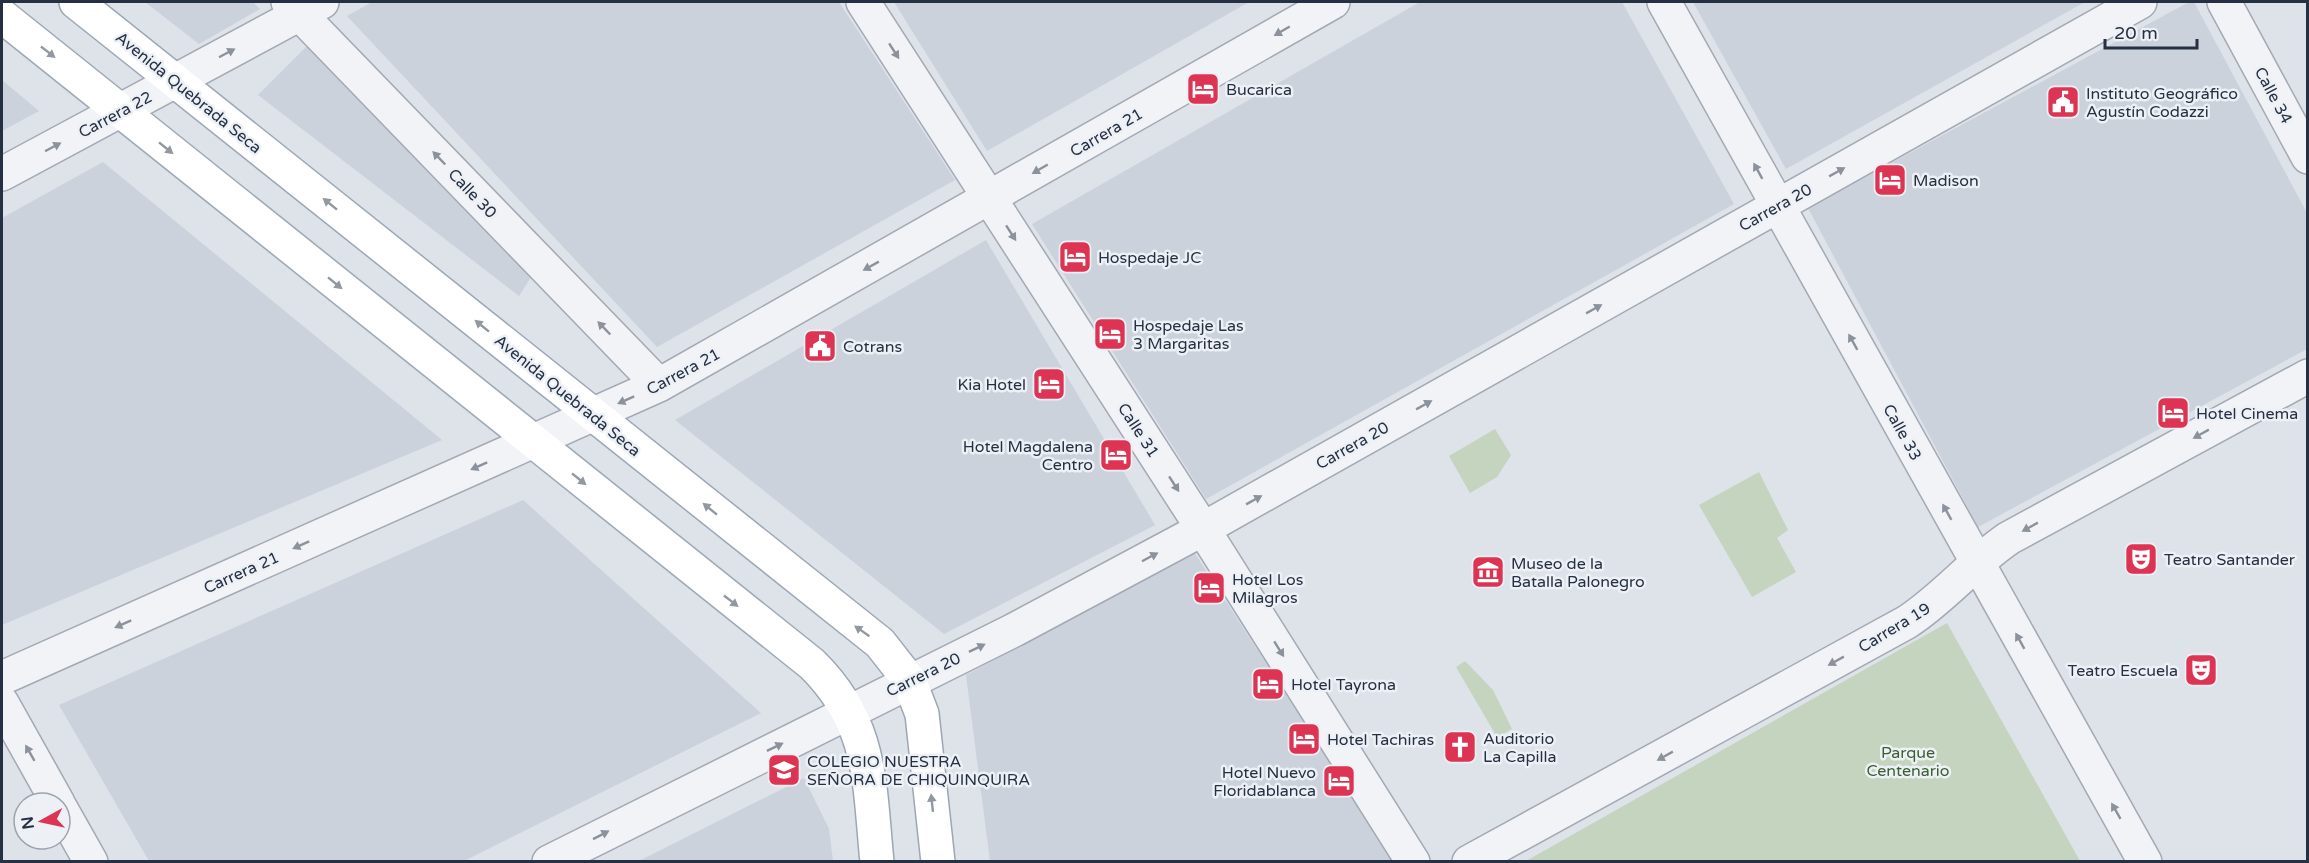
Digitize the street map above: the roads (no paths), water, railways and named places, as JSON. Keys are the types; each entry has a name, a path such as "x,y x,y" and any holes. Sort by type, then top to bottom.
{"main road":[{"name":"Avenida Quebrada Seca","path":"76,2 880,643 909,680 922,714 938,861"},
{"path":"2,16 812,664 836,689 849,711 866,762 877,861"}],"street":[{"name":"Calle 31","path":"863,2 1203,529 1413,861"},
{"name":"Calle 33","path":"1664,2 1976,563 2145,861"},
{"name":"Carrera 20","path":"549,861 909,680 1014,630 1203,529 2140,2"},
{"name":"Calle 34","path":"2224,2 2307,157"},
{"name":"Carrera 21","path":"2,678 659,385 989,199 1317,5"},
{"name":"Carrera 22","path":"2,174 176,81 303,6"},
{"name":"Calle 30","path":"303,6 659,385"},
{"name":"Carrera 19","path":"1469,861 1492,851 1907,622 1938,600 1976,563 2009,538 2307,376"},
{"path":"2,703 51,791"},
{"path":"72,828 91,861"}],"place":[{"name":"Bucarica","path":"1203,89"},
{"name":"Instituto Geográfico Agustín Codazzi","path":"2063,102"},
{"name":"Madison","path":"1890,180"},
{"name":"Hospedaje JC","path":"1075,257"},
{"name":"Hospedaje Las 3 Margaritas","path":"1110,334"},
{"name":"Cotrans","path":"820,346"},
{"name":"Kia Hotel","path":"1049,384"},
{"name":"Hotel Cinema","path":"2173,413"},
{"name":"Hotel Magdalena Centro","path":"1116,455"},
{"name":"Teatro Santander","path":"2141,559"},
{"name":"Museo de la Batalla Palonegro","path":"1488,572"},
{"name":"Hotel Los Milagros","path":"1209,588"},
{"name":"Teatro Escuela","path":"2201,670"},
{"name":"Hotel Tayrona","path":"1268,684"},
{"name":"Hotel Tachiras","path":"1304,739"},
{"name":"Auditorio La Capilla","path":"1460,747"},
{"name":"COLEGIO NUESTRA SEÑORA DE CHIQUINQUIRA","path":"784,770"},
{"name":"Hotel Nuevo Floridablanca","path":"1339,781"}],"park label":[{"name":"Parque Centenario","path":"1908,761"}]}
